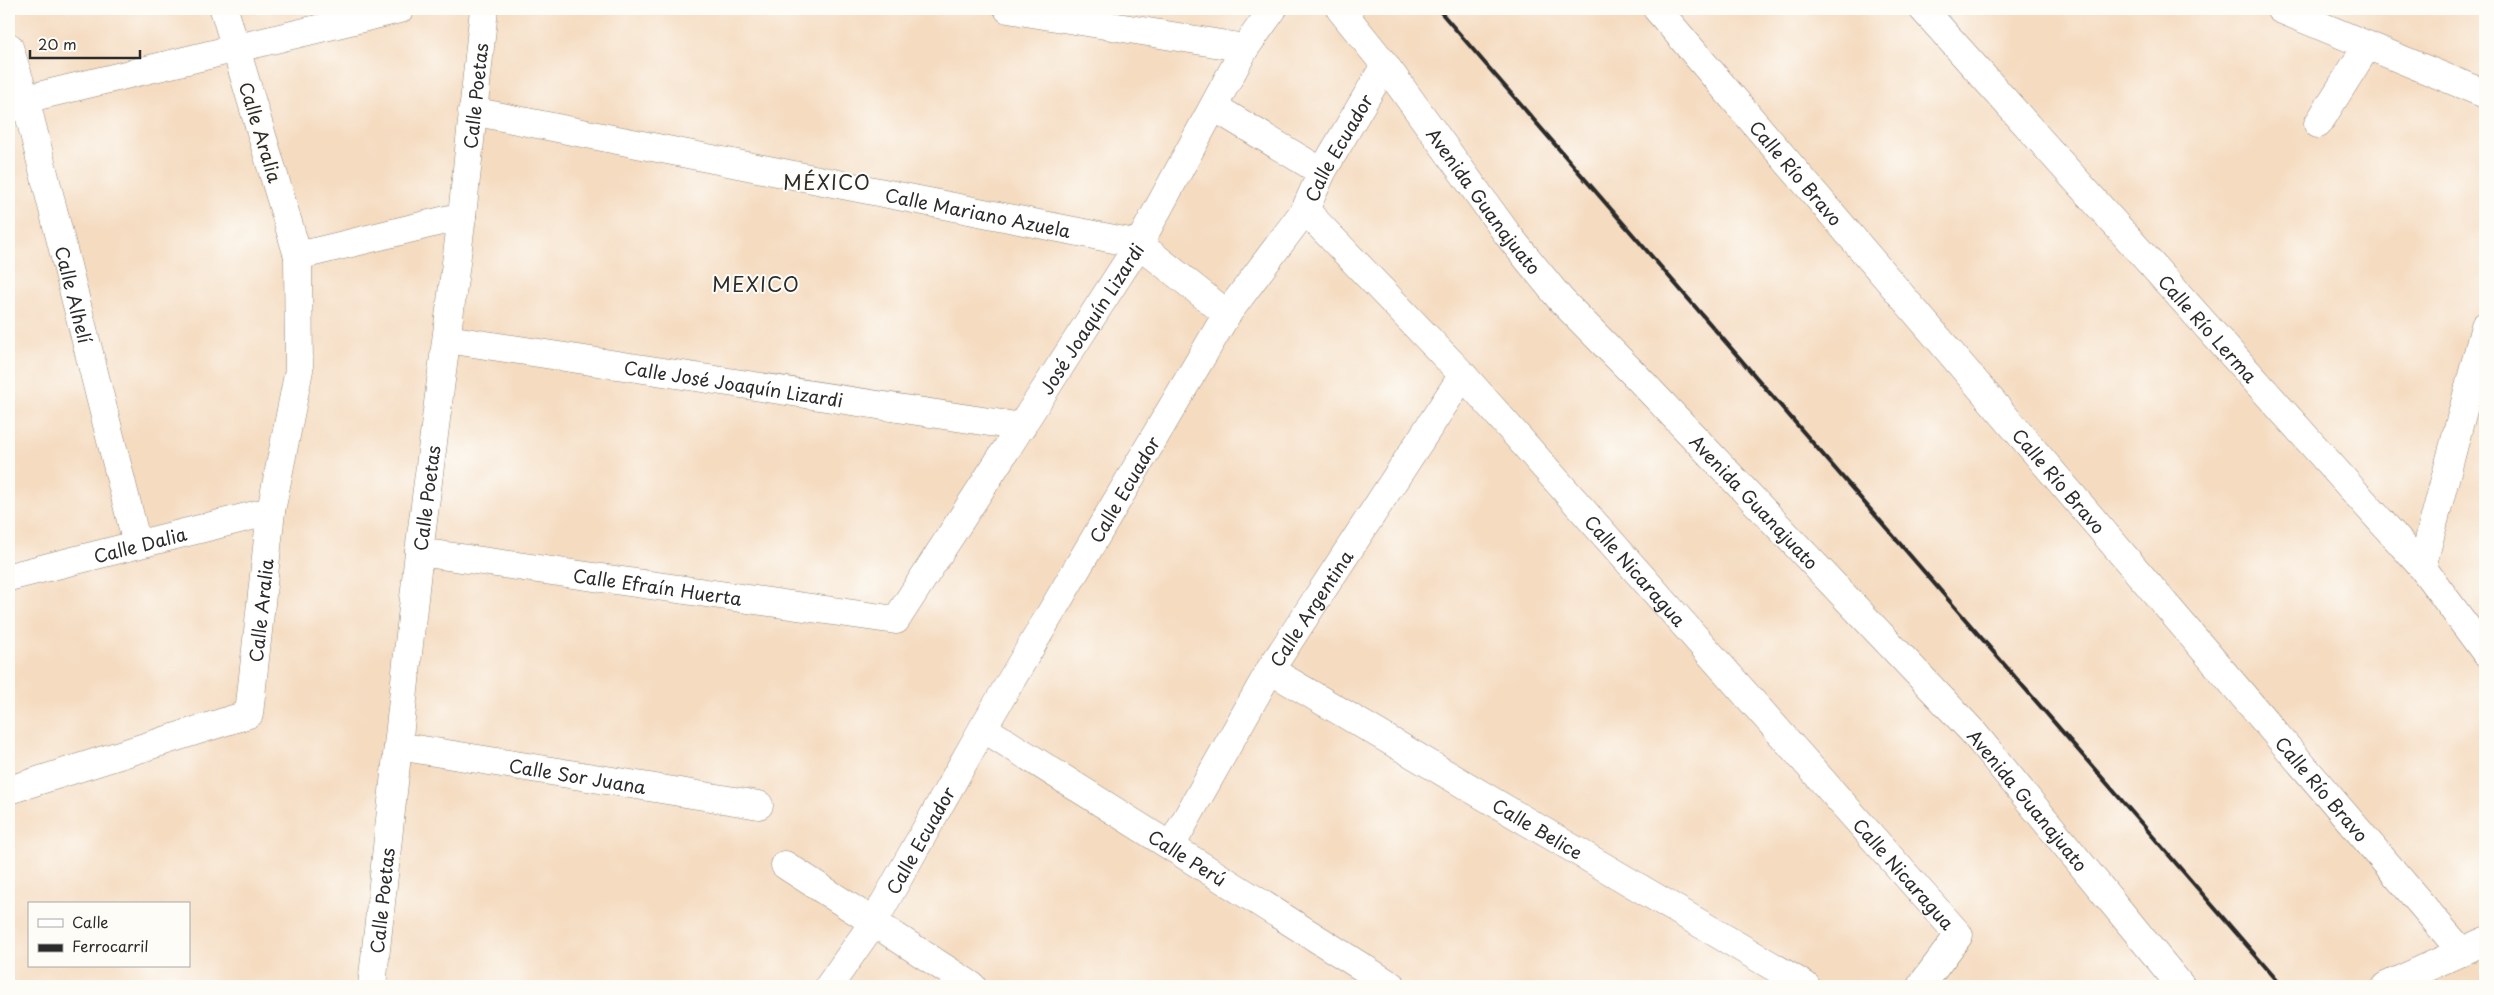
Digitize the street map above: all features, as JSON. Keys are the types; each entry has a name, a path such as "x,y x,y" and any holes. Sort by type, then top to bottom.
{"street":[{"name":"Calle Aralia","path":"9,790 249,714 271,511 299,370 298,256 224,9"},
{"path":"17,101 400,9"},
{"name":"Calle Poetas","path":"372,986 419,552 462,216 484,9"},
{"path":"1008,9 1245,48"},
{"name":"José Joaquín Lizardi","path":"896,620 1139,244 1245,48 1273,9"},
{"name":"Avenida Guanajuato","path":"1340,9 1385,65 1508,235 1561,300 1638,378 1972,732 2181,986"},
{"name":"Calle Río Bravo","path":"1657,9 2474,947"},
{"name":"Calle Río Lerma","path":"1923,9 2422,567 2485,652"},
{"path":"2280,9 2485,94"},
{"path":"2318,124 2366,46"},
{"name":"Calle Alhelí","path":"9,47 17,101 137,544"},
{"name":"Calle Ecuador","path":"829,986 873,923 983,728 1227,314 1305,210 1322,172 1385,65"},
{"path":"1214,107 1322,172"},
{"name":"Calle Mariano Azuela","path":"472,111 1139,244 1227,314"},
{"name":"Calle Nicaragua","path":"1305,210 1463,375 1959,935 1921,986"},
{"path":"298,256 462,216"},
{"path":"2422,567 2485,326"},
{"name":"Calle José Joaquín Lizardi","path":"447,339 1022,427"},
{"name":"Calle Argentina","path":"1170,846 1270,670 1463,375"},
{"name":"Calle Dalia","path":"9,576 271,511"},
{"name":"Calle Efraín Huerta","path":"419,552 896,620"},
{"name":"Calle Belice","path":"1270,670 1806,986"},
{"name":"Calle Perú","path":"983,728 1392,986"},
{"name":"Calle Sor Juana","path":"398,746 759,805"},
{"path":"785,865 972,986"},
{"path":"2386,986 2474,947"}],"railway":[{"path":"1438,9 2282,986"}],"district":[{"name":"MÉXICO","path":"827,182"},
{"name":"MEXICO","path":"756,284"}]}
